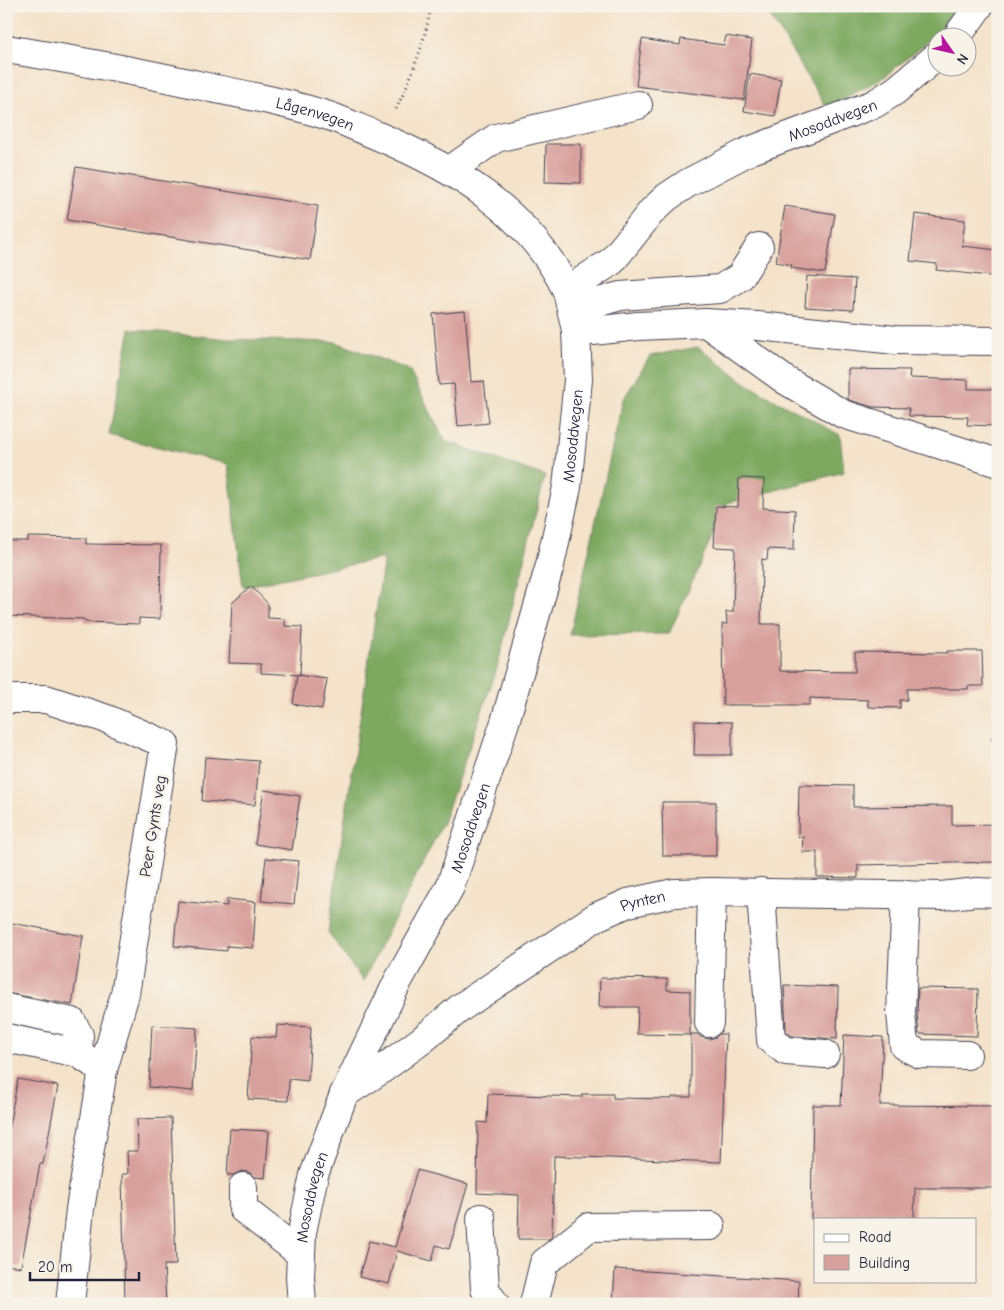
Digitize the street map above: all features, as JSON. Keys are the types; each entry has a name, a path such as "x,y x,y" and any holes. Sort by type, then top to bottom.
{"street":[{"path":"963,28 979,6"},
{"name":"Lågenvegen","path":"6,49 117,67 274,102 332,117 403,146 450,170 479,188 508,211 558,272 572,310"},
{"name":"Mosoddvegen","path":"302,1304 302,1232 314,1175 344,1094 398,981 450,887 505,722 550,566 567,487 578,380 572,310 652,211 667,197 688,183 749,151 874,104 895,91 926,65"},
{"path":"450,170 496,138 638,105"},
{"path":"759,247 740,277 720,289 620,296 572,310 593,331 638,326 706,323 758,326 896,340 998,341"},
{"path":"706,323 785,380 843,414 998,463"},
{"name":"Peer Gynts veg","path":"6,699 46,699 107,719 165,744 125,994 103,1070 80,1209 70,1304"},
{"path":"709,1023 712,892"},
{"path":"761,892 771,1040 786,1051 825,1054"},
{"name":"Pynten","path":"344,1094 415,1045 460,1008 596,917 628,903 674,893 761,892 941,896 977,892 998,893"},
{"path":"906,895 901,1013 904,1046 920,1054 967,1055"},
{"path":"6,1008 72,1022 79,1035 78,1053"},
{"path":"6,1038 78,1053 103,1070"},
{"path":"243,1187 243,1209 301,1254"},
{"path":"481,1218 485,1289 495,1304"},
{"path":"534,1304 544,1264 590,1227 711,1226"}],"path":[{"path":"381,138 404,94 427,29 431,6"},
{"path":"991,739 998,737"}],"green space":[{"path":"768,6 956,6 942,28 926,28 926,43 883,78 827,108 767,11"},
{"path":"130,329 229,339 336,342 409,370 445,441 545,476 497,668 443,823 363,981 328,932 384,558 243,587 228,464 109,435"},
{"path":"698,347 747,384 840,435 844,472 727,503 669,634 570,635 623,400 650,356"}],"building":[{"path":"726,36 752,40 744,100 636,86 642,39 680,45 681,39 724,45"},
{"path":"750,74 781,79 775,116 744,111"},
{"path":"546,144 581,144 581,183 545,182"},
{"path":"76,167 318,206 310,260 67,220"},
{"path":"785,206 835,214 825,273 791,268 792,265 776,262"},
{"path":"915,214 965,220 962,246 998,250 998,277 936,270 937,264 910,261"},
{"path":"807,276 855,279 853,310 805,307"},
{"path":"465,311 471,382 484,381 489,423 458,426 454,384 439,385 433,314"},
{"path":"848,369 910,370 909,378 968,380 968,389 998,389 998,426 967,425 968,417 909,416 909,408 873,407 849,400"},
{"path":"739,478 764,479 763,508 795,510 794,550 768,549 767,560 762,559 761,624 780,624 780,671 855,672 855,652 947,653 947,651 982,651 983,686 968,686 968,689 907,689 907,700 900,700 900,708 868,707 868,700 810,698 810,705 723,705 722,624 727,624 726,612 733,612 735,548 714,547 716,506 738,507"},
{"path":"28,537 86,538 86,544 161,545 160,619 139,618 139,624 85,622 84,619 6,616 6,541 28,541"},
{"path":"251,586 268,604 268,618 285,619 285,626 302,627 300,675 261,673 261,664 229,663 232,603"},
{"path":"297,675 327,679 322,709 293,704"},
{"path":"695,721 732,722 732,755 694,755"},
{"path":"205,757 259,761 255,805 202,801"},
{"path":"799,785 853,786 853,807 952,806 952,825 998,824 998,862 858,865 858,878 817,877 817,852 802,852 803,837 798,837"},
{"path":"264,790 300,796 292,850 255,844"},
{"path":"662,802 716,802 716,856 663,856"},
{"path":"266,858 299,861 294,904 261,901"},
{"path":"227,899 256,902 253,948 227,946 227,951 174,946 178,901 227,906"},
{"path":"6,922 83,936 72,1005 6,993"},
{"path":"600,978 667,979 667,990 690,991 690,1035 637,1034 638,1007 599,1007"},
{"path":"784,985 838,987 837,1039 792,1036 786,1032"},
{"path":"918,988 978,989 977,1036 919,1034 917,1013"},
{"path":"152,1025 197,1028 193,1091 149,1087"},
{"path":"277,1025 311,1027 308,1081 289,1079 288,1101 248,1099 252,1036 276,1038"},
{"path":"691,1034 698,1034 709,1039 719,1034 726,1034 721,1162 554,1156 552,1236 549,1239 518,1239 519,1195 477,1193 478,1122 487,1123 488,1094 582,1097 582,1094 613,1094 613,1098 672,1099 672,1097 691,1097"},
{"path":"844,1035 883,1037 880,1105 998,1106 998,1188 915,1188 914,1218 811,1219 813,1105 841,1105"},
{"path":"18,1079 58,1086 43,1164 40,1164 21,1267 6,1265 6,1141"},
{"path":"171,1118 176,1265 164,1265 166,1304 125,1304 122,1174 128,1174 127,1151 138,1151 137,1119"},
{"path":"230,1129 269,1131 265,1178 254,1177 250,1173 243,1171 227,1175"},
{"path":"417,1170 468,1184 449,1249 436,1245 432,1261 397,1251 389,1284 359,1277 369,1241 395,1247"},
{"path":"615,1269 799,1281 798,1304 613,1304"}]}
